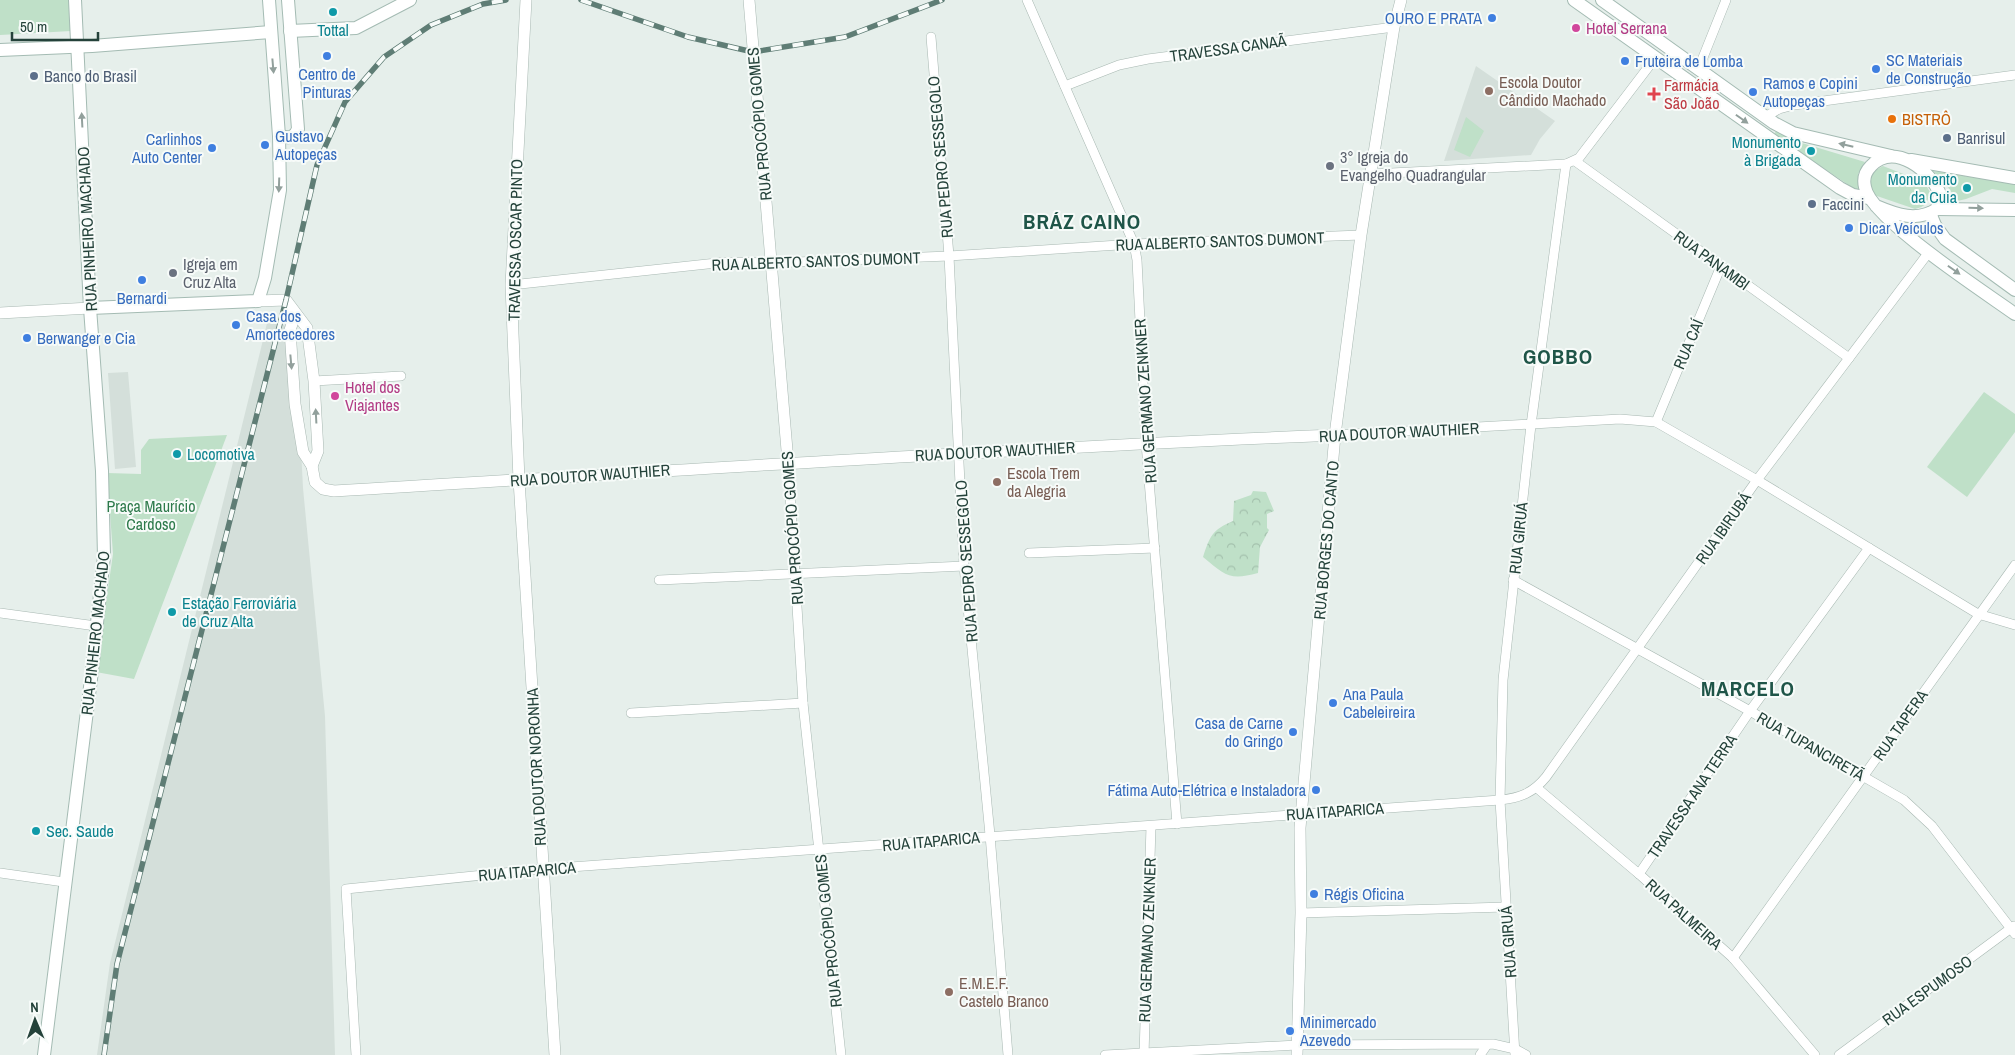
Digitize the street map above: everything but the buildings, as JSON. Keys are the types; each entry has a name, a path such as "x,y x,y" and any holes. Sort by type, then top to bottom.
{"main road":[{"name":"RUA PINHEIRO MACHADO","path":"44,1055 64,882 92,671 104,556 102,471 90,308 75,0"},
{"path":"90,308 258,301 265,278 280,190 279,136 269,0"},
{"path":"279,136 290,138 294,136 298,129 288,0"},
{"path":"290,31 356,28 410,0"},
{"path":"1574,0 1840,188 1853,195 1898,214 1912,217 1933,211 1975,208 2015,210"},
{"path":"1602,0 1765,117 1793,133 1893,157 2015,178"},
{"path":"271,32 273,25 280,22 287,24 290,31"},
{"path":"0,50 271,32"},
{"path":"1893,157 1875,161 1864,176 1865,188 1873,202 1891,223 2015,314"},
{"path":"1906,159 1930,176 1936,184 1940,194 1933,211 1935,225 1944,239 2015,290"}],"street":[{"name":"TRAVESSA OSCAR PINTO","path":"519,480 511,285 526,0"},
{"name":"RUA PROCÓPIO GOMES","path":"749,0 788,462 804,703 841,1055"},
{"name":"RUA GERMANO ZENKNER","path":"1027,0 1134,244 1146,443 1177,824"},
{"name":"RUA BORGES DO CANTO","path":"1297,1050 1301,913 1301,813 1336,435 1361,235 1394,27 1401,0"},
{"path":"1698,70 1726,0"},
{"name":"TRAVESSA CANAÃ","path":"1065,86 1119,65 1148,59 1394,27"},
{"name":"RUA PEDRO SESSEGOLO","path":"931,37 949,256 964,566 990,836 1008,1055"},
{"path":"1372,174 1571,162 1656,57"},
{"path":"1765,117 1779,109 1794,105 2015,75"},
{"name":"RUA PANAMBI","path":"1571,162 1849,358"},
{"name":"RUA GIRUÁ","path":"1515,1052 1500,800 1503,680 1530,425 1571,162"},
{"name":"RUA ALBERTO SANTOS DUMONT","path":"511,285 726,262 771,263 949,256 1134,244 1361,235"},
{"name":"RUA IBIRUBÁ","path":"1515,798 1528,794 1537,788 1757,480 1929,252"},
{"name":"RUA CAÍ","path":"1656,422 1721,266"},
{"path":"258,301 286,300 307,328 314,381 318,451 312,466"},
{"path":"0,312 90,308"},
{"path":"295,314 290,330 295,404 303,452 312,466"},
{"path":"314,381 401,376"},
{"name":"RUA DOUTOR WAUTHIER","path":"312,466 315,482 323,489 334,491 788,462 1146,443 1336,435 1620,419 1656,422"},
{"path":"1656,422 1757,480 1978,614 2015,625"},
{"name":"RUA DOUTOR NORONHA","path":"519,480 555,1055"},
{"path":"1029,553 1155,548"},
{"name":"TRAVESSA ANA TERRA","path":"1639,874 1750,711 1869,548"},
{"name":"RUA TAPERA","path":"1733,958 2015,565"},
{"path":"659,580 964,566"},
{"name":"RUA TUPANCIRETÃ","path":"1513,580 1750,711 1904,800 1932,826 2014,929"},
{"path":"0,614 96,626"},
{"path":"631,713 804,703"},
{"name":"RUA PALMEIRA","path":"1537,788 1639,874 1733,958 1815,1055"},
{"name":"RUA ITAPARICA","path":"356,1055 346,888 542,869 1515,798"},
{"name":"RUA GERMANO ZENKNER","path":"1144,1054 1151,826"},
{"path":"0,873 64,882"},
{"path":"1301,913 1506,907"},
{"name":"RUA ESPUMOSO","path":"1839,1055 2014,929"},
{"path":"1104,1055 1493,1044 1526,1055"},
{"path":"1480,1055 1487,1045"}],"shaded area":[{"name":"Escola Doutor Cândido Machado","path":"1476,66 1555,121 1540,139 1531,155 1444,161"},
{"path":"270,318 295,331 303,488 325,716 335,1055 97,1055 110,963 268,319"},
{"path":"128,372 136,467 115,469 108,373"}],"green space":[{"path":"0,0 69,0 71,31 0,35"},
{"path":"1466,117 1484,131 1470,157 1454,150"},
{"path":"1776,131 1802,143 1865,162 1858,174 1859,192 1774,135"},
{"path":"1883,166 1924,182 1930,192 1926,203 1915,209 1874,195 1870,189 1869,174"},
{"path":"1933,171 2015,184 2015,193 1992,189 1953,202 1949,188"},
{"path":"1984,392 2015,414 2015,432 1967,497 1927,467"},
{"name":"Praça Maurício Cardoso","path":"227,435 134,679 96,672 113,554 107,473 141,474 141,450 149,439"},
{"path":"1253,491 1266,492 1274,511 1267,514 1267,528 1269,530 1260,547 1258,573 1240,576 1228,575 1203,557 1213,534 1220,527 1233,521 1234,501 1251,495"}],"railway":[{"path":"104,1055 117,964 286,300 317,165 345,102 384,57 431,25 483,4 506,0"},
{"path":"581,0 688,37 753,52 845,37 942,0"}],"place":[{"name":"Tottal","path":"333,12"},
{"name":"OURO E PRATA","path":"1492,18"},
{"name":"Hotel Serrana","path":"1576,28"},
{"name":"Centro de Pinturas","path":"327,56"},
{"name":"Fruteira de Lomba","path":"1625,61"},
{"name":"SC Materiais de Construção","path":"1876,69"},
{"name":"Banco do Brasil","path":"34,76"},
{"name":"Escola Doutor Cândido Machado","path":"1489,91"},
{"name":"Ramos e Copini Autopeças","path":"1753,92"},
{"name":"Farmácia São João","path":"1654,94"},
{"name":"BISTRÔ","path":"1892,119"},
{"name":"Banrisul","path":"1947,138"},
{"name":"Gustavo Autopeças","path":"265,145"},
{"name":"Carlinhos Auto Center","path":"212,148"},
{"name":"Monumento à Brigada","path":"1811,151"},
{"name":"3° Igreja do Evangelho Quadrangular","path":"1330,166"},
{"name":"Monumento da Cuia","path":"1967,188"},
{"name":"Faccini","path":"1812,204"},
{"name":"Dicar Veículos","path":"1849,228"},
{"name":"Igreja em Cruz Alta","path":"173,273"},
{"name":"Bernardi","path":"142,280"},
{"name":"Casa dos Amortecedores","path":"236,325"},
{"name":"Berwanger e Cia","path":"27,338"},
{"name":"Hotel dos Viajantes","path":"335,396"},
{"name":"Locomotiva","path":"177,454"},
{"name":"Escola Trem da Alegria","path":"997,482"},
{"name":"Estação Ferroviária de Cruz Alta","path":"172,612"},
{"name":"Ana Paula Cabeleireira","path":"1333,703"},
{"name":"Casa de Carne do Gringo","path":"1293,732"},
{"name":"Fátima Auto-Elétrica e Instaladora","path":"1316,790"},
{"name":"Sec. Saude","path":"36,831"},
{"name":"Régis Oficina","path":"1314,894"},
{"name":"E.M.E.F. Castelo Branco","path":"949,992"},
{"name":"Minimercado Azevedo","path":"1290,1031"}],"district":[{"name":"BRÁZ CAINO","path":"1082,221"},
{"name":"GOBBO","path":"1558,356"},
{"name":"MARCELO","path":"1748,688"}]}
